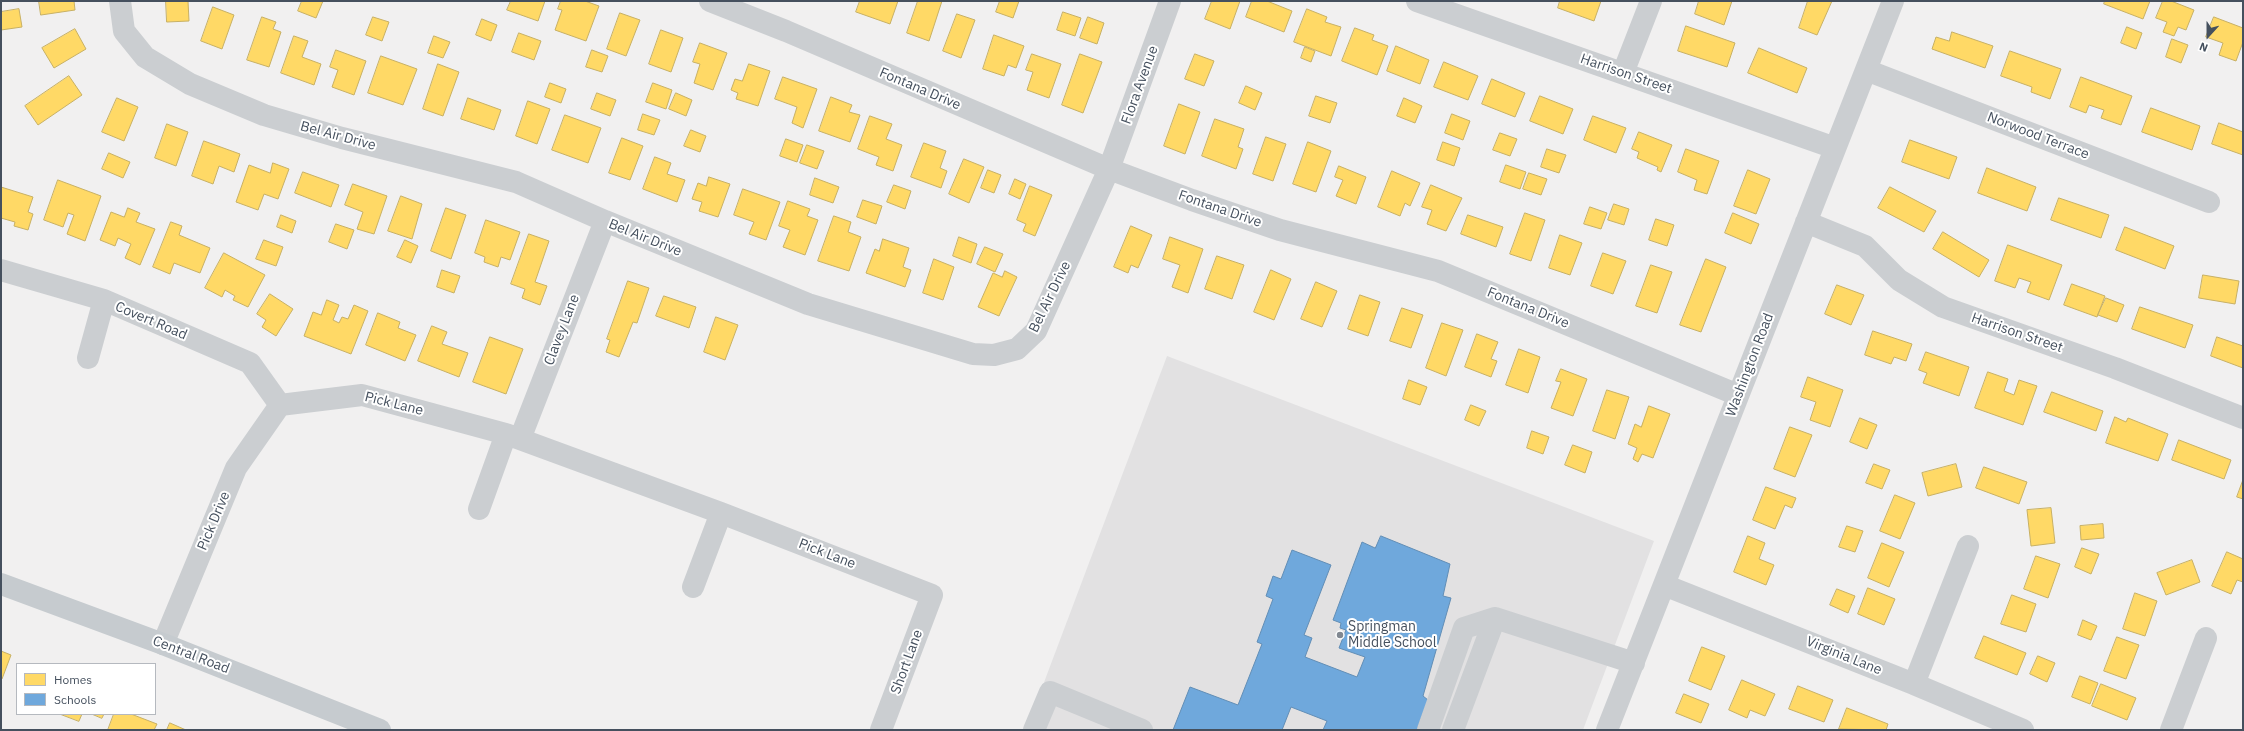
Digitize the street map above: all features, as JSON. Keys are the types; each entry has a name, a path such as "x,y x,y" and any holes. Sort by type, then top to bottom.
{"main road":[{"name":"Central Road","path":"1,584 163,644 380,730"}],"street":[{"name":"Bel Air Drive","path":"120,1 124,31 145,57 190,84 264,115 342,138 516,182 605,221 808,304 973,354 994,355 1017,348 1036,331 1109,169"},
{"name":"Fontana Drive","path":"710,1 786,31 1109,169 1192,200 1280,230 1438,271 1738,395"},
{"name":"Flora Avenue","path":"1109,169 1170,1"},
{"name":"Harrison Street","path":"1417,1 1835,148"},
{"path":"1623,73 1651,1"},
{"name":"Washington Road","path":"1607,730 1893,1"},
{"name":"Norwood Terrace","path":"1866,70 2209,202"},
{"name":"Clavey Lane","path":"513,436 605,221"},
{"name":"Harrison Street","path":"1806,222 1865,246 1899,280 1943,307 2115,368 2243,418"},
{"name":"Covert Road","path":"1,270 104,300 250,363 280,405"},
{"path":"88,358 104,300"},
{"name":"Pick Lane","path":"280,405 362,395 513,436 721,513 932,595"},
{"name":"Pick Drive","path":"163,644 236,468 280,405"},
{"path":"479,509 513,436"},
{"path":"693,587 721,513"},
{"path":"1914,684 1968,546"},
{"name":"Virginia Lane","path":"1664,585 1914,684 2023,730"},
{"name":"Short Lane","path":"881,730 932,595"},
{"path":"1428,730 1464,628 1495,618 1634,663"},
{"path":"1453,730 1495,618"},
{"path":"2171,730 2206,638"},
{"path":"1034,730 1050,692 1142,730"}],"shaded area":[{"name":"Springman Middle School","path":"1167,356 1654,541 1583,730 1026,730"}],"building: Homes":[{"path":"39,1 74,1 75,10 41,15"},
{"path":"166,1 188,1 189,21 167,22"},
{"path":"302,1 323,1 316,18 298,11"},
{"path":"511,1 545,1 538,21 507,10"},
{"path":"561,1 585,1 599,6 586,41 555,30 562,10 558,9"},
{"path":"860,1 898,1 890,24 856,12"},
{"path":"918,1 942,1 929,41 907,33"},
{"path":"1000,1 1019,1 1013,18 996,12"},
{"path":"1212,1 1240,1 1230,29 1205,19"},
{"path":"1252,1 1267,1 1292,11 1284,32 1246,17"},
{"path":"1560,1 1601,1 1594,21 1558,8"},
{"path":"1699,1 1732,1 1724,25 1695,14"},
{"path":"1808,1 1832,1 1817,35 1799,28"},
{"path":"2105,1 2150,1 2143,19 2104,4"},
{"path":"2163,1 2171,1 2194,10 2186,30 2178,27 2174,36 2163,32 2167,22 2156,18"},
{"path":"213,7 234,15 222,49 201,41"},
{"path":"19,9 22,27 1,30 1,12"},
{"path":"1307,9 1327,17 1325,22 1341,27 1331,56 1294,42"},
{"path":"1063,12 1081,18 1075,36 1057,30"},
{"path":"620,13 640,20 626,56 607,49"},
{"path":"957,14 975,20 961,58 943,51"},
{"path":"262,17 276,22 273,29 281,32 269,67 247,60"},
{"path":"373,17 389,22 382,41 366,35"},
{"path":"1088,17 1104,23 1097,44 1080,38"},
{"path":"2214,17 2243,28 2243,42 2236,61 2219,55 2223,43 2206,37"},
{"path":"482,19 497,25 491,41 476,35"},
{"path":"1686,26 1735,43 1727,67 1678,51"},
{"path":"2127,27 2142,33 2136,49 2121,43"},
{"path":"1355,28 1374,35 1372,40 1388,46 1377,75 1342,61"},
{"path":"75,29 86,49 54,68 42,48"},
{"path":"661,30 683,38 671,72 649,64"},
{"path":"1952,32 1993,46 1985,68 1932,49 1936,37 1949,41"},
{"path":"519,33 541,41 534,60 512,52"},
{"path":"994,35 1024,46 1016,68 1008,65 1004,76 983,69"},
{"path":"294,36 308,41 302,57 321,64 314,85 281,73"},
{"path":"434,36 450,42 443,58 428,53"},
{"path":"2172,39 2188,45 2181,63 2166,57"},
{"path":"700,43 727,53 713,90 694,83 700,64 693,62"},
{"path":"1396,46 1429,60 1420,84 1387,71"},
{"path":"1305,47 1315,51 1311,62 1301,58"},
{"path":"1759,48 1807,68 1797,93 1748,73"},
{"path":"336,50 366,61 354,95 332,87 338,70 330,67"},
{"path":"592,50 608,56 602,72 586,67"},
{"path":"2010,51 2061,69 2050,99 2031,92 2032,87 2001,76"},
{"path":"1032,54 1061,64 1049,98 1027,90 1033,72 1026,70"},
{"path":"1080,54 1102,62 1083,113 1062,105"},
{"path":"1195,54 1214,61 1204,86 1185,79"},
{"path":"381,56 417,69 403,105 368,93"},
{"path":"1444,62 1478,76 1468,100 1434,87"},
{"path":"438,64 459,72 443,116 423,109"},
{"path":"749,64 770,71 758,106 736,99 738,93 731,90 735,79 742,81"},
{"path":"69,76 82,95 38,125 25,106"},
{"path":"783,77 817,89 803,128 792,123 797,107 775,99"},
{"path":"2081,77 2132,96 2121,125 2101,118 2104,110 2089,105 2086,113 2070,107"},
{"path":"1492,79 1525,93 1515,117 1482,104"},
{"path":"550,83 566,89 561,103 545,97"},
{"path":"653,83 672,90 666,109 646,102"},
{"path":"1246,86 1262,93 1255,110 1239,103"},
{"path":"597,93 616,100 610,116 591,109"},
{"path":"676,93 692,100 686,116 669,109"},
{"path":"1316,96 1337,103 1330,123 1309,116"},
{"path":"1540,96 1573,109 1563,134 1530,121"},
{"path":"831,97 852,105 849,112 860,115 850,142 819,131"},
{"path":"117,98 138,107 124,141 102,132"},
{"path":"468,98 501,110 494,130 461,119"},
{"path":"1404,98 1422,106 1415,123 1397,116"},
{"path":"528,101 550,109 537,144 516,136"},
{"path":"1179,104 1200,112 1185,154 1164,146"},
{"path":"2151,108 2200,126 2192,150 2142,132"},
{"path":"643,114 660,120 654,135 638,130"},
{"path":"1452,114 1470,121 1463,140 1445,133"},
{"path":"565,115 601,128 588,163 552,150"},
{"path":"870,116 892,124 886,139 902,145 893,171 876,165 879,157 858,149"},
{"path":"1593,116 1626,128 1616,153 1584,140"},
{"path":"1215,119 1244,129 1238,147 1243,149 1236,169 1202,156"},
{"path":"2219,123 2243,132 2243,155 2212,144"},
{"path":"167,124 188,132 176,166 155,158"},
{"path":"691,130 706,136 700,152 684,146"},
{"path":"1639,132 1672,145 1661,172 1657,170 1658,167 1637,158 1639,152 1632,149"},
{"path":"1500,133 1517,139 1510,156 1493,150"},
{"path":"1266,137 1286,144 1273,181 1253,174"},
{"path":"622,138 643,146 630,180 609,173"},
{"path":"786,139 803,145 797,162 780,156"},
{"path":"1910,140 1957,157 1949,179 1902,162"},
{"path":"204,141 240,154 234,172 219,166 213,184 192,176"},
{"path":"1308,142 1331,151 1316,192 1293,184"},
{"path":"1443,142 1460,148 1454,166 1437,160"},
{"path":"924,143 946,151 940,168 947,171 941,188 911,177"},
{"path":"807,145 824,151 817,169 800,163"},
{"path":"1547,149 1566,155 1559,173 1541,167"},
{"path":"1686,149 1719,161 1707,194 1694,190 1697,180 1678,172"},
{"path":"109,153 130,162 123,178 102,169"},
{"path":"655,157 671,163 667,174 685,180 677,202 643,189"},
{"path":"964,159 984,167 969,203 949,194"},
{"path":"273,163 289,169 278,199 264,194 258,210 236,202 249,165 270,173"},
{"path":"1506,165 1526,172 1520,189 1500,182"},
{"path":"1339,166 1366,177 1356,204 1336,196 1343,180 1335,177"},
{"path":"1987,168 2036,187 2027,211 1978,193"},
{"path":"988,170 1001,175 994,193 981,188"},
{"path":"1748,170 1770,179 1756,214 1734,206"},
{"path":"1392,171 1420,183 1410,206 1405,203 1400,216 1378,207"},
{"path":"303,172 339,185 331,207 295,193"},
{"path":"1529,173 1547,179 1541,195 1523,189"},
{"path":"709,177 730,184 718,217 699,211 702,202 692,199 698,183 706,186"},
{"path":"815,178 839,187 833,203 810,195"},
{"path":"1015,179 1026,184 1020,199 1009,194"},
{"path":"58,180 101,196 85,241 67,234 74,215 68,213 63,227 44,220"},
{"path":"353,184 387,196 374,234 357,229 363,212 345,205"},
{"path":"894,185 911,191 905,209 887,202"},
{"path":"1431,185 1462,198 1446,231 1427,224 1432,210 1422,207"},
{"path":"1030,186 1052,195 1035,236 1023,231 1026,224 1017,220"},
{"path":"1,187 33,197 28,212 33,214 28,230 14,226 15,222 1,218"},
{"path":"1890,187 1936,211 1924,232 1878,208"},
{"path":"743,189 780,202 766,240 749,234 754,222 734,215"},
{"path":"401,196 422,204 412,239 388,231"},
{"path":"2059,198 2109,215 2101,238 2051,220"},
{"path":"863,200 882,206 876,224 857,217"},
{"path":"788,201 810,209 807,216 818,220 805,255 783,247 790,230 779,226"},
{"path":"1614,204 1629,209 1624,225 1608,220"},
{"path":"1590,207 1607,213 1601,229 1584,224"},
{"path":"128,208 140,213 136,222 155,229 140,265 125,258 131,244 118,238 115,246 100,240 111,212 124,217"},
{"path":"446,208 466,215 451,259 431,251"},
{"path":"1525,213 1545,220 1531,261 1510,254"},
{"path":"1733,213 1759,224 1751,244 1725,233"},
{"path":"281,215 296,221 292,233 277,227"},
{"path":"1468,215 1503,227 1496,247 1461,234"},
{"path":"834,216 851,222 848,232 861,237 849,271 818,261"},
{"path":"1656,219 1674,225 1667,246 1649,240"},
{"path":"486,220 520,232 510,260 501,257 498,267 484,262 485,257 475,253"},
{"path":"171,222 182,226 179,235 210,248 200,273 174,263 170,274 153,267"},
{"path":"336,224 354,230 347,249 329,242"},
{"path":"1131,226 1152,235 1138,268 1131,265 1128,273 1114,267"},
{"path":"2125,227 2174,246 2165,269 2116,250"},
{"path":"1943,232 1989,260 1979,277 1933,249"},
{"path":"529,234 549,241 535,282 547,286 540,305 522,298 525,289 511,284"},
{"path":"1560,235 1582,243 1570,275 1549,268"},
{"path":"959,237 977,244 971,263 953,256"},
{"path":"1170,237 1203,249 1188,293 1172,287 1180,265 1163,259"},
{"path":"883,239 909,248 903,267 911,270 905,287 866,273 875,249 879,251"},
{"path":"264,240 283,247 276,266 256,259"},
{"path":"405,240 418,246 411,263 397,257"},
{"path":"2008,245 2062,265 2049,300 2027,292 2031,282 2019,278 2015,288 1995,281"},
{"path":"985,247 1003,254 995,272 977,264"},
{"path":"224,253 265,275 248,307 233,300 235,296 225,290 222,297 205,288"},
{"path":"1603,253 1626,261 1613,294 1591,286"},
{"path":"1217,256 1244,265 1232,299 1205,289"},
{"path":"934,259 954,267 943,300 923,293"},
{"path":"1706,259 1726,267 1701,332 1680,325"},
{"path":"1651,265 1672,272 1657,313 1636,306"},
{"path":"442,270 460,276 454,293 437,287"},
{"path":"1271,270 1291,279 1274,320 1254,312"},
{"path":"1005,271 1017,277 999,316 978,307 993,273 1002,277"},
{"path":"2203,275 2239,281 2235,304 2199,298"},
{"path":"628,281 649,288 637,323 633,322 619,357 606,352 610,340 607,339"},
{"path":"1316,282 1337,291 1322,327 1301,319"},
{"path":"2072,284 2105,296 2097,317 2064,305"},
{"path":"1837,285 1864,295 1851,325 1825,314"},
{"path":"270,294 293,309 276,336 262,327 266,320 257,314"},
{"path":"1360,295 1380,302 1368,336 1348,329"},
{"path":"664,296 696,307 689,328 656,316"},
{"path":"2106,298 2124,305 2117,322 2098,315"},
{"path":"327,300 339,305 333,320 339,323 342,317 348,319 354,305 368,311 351,354 304,336 313,312 321,315"},
{"path":"2140,307 2193,325 2185,348 2132,329"},
{"path":"1402,308 1423,315 1411,348 1390,341"},
{"path":"378,313 400,322 398,328 416,335 405,361 366,345"},
{"path":"716,317 738,325 725,360 704,352"},
{"path":"1442,323 1463,330 1446,376 1426,368"},
{"path":"432,326 447,332 442,344 468,353 459,377 418,361"},
{"path":"1873,331 1912,344 1906,361 1894,357 1891,364 1865,355"},
{"path":"1477,334 1498,342 1491,359 1497,361 1491,377 1465,367"},
{"path":"490,337 523,349 506,394 473,382"},
{"path":"2217,337 2243,346 2243,368 2211,356"},
{"path":"1519,349 1540,357 1528,393 1506,385"},
{"path":"1926,352 1969,367 1959,396 1923,383 1927,373 1919,370"},
{"path":"1561,369 1587,379 1573,416 1551,408 1561,382 1556,381"},
{"path":"1988,372 2008,379 2004,391 2014,395 2019,380 2037,386 2023,425 1975,408"},
{"path":"1808,377 1843,390 1830,427 1810,420 1816,402 1801,397"},
{"path":"1409,380 1427,387 1420,405 1403,399"},
{"path":"1607,390 1629,397 1615,439 1593,431"},
{"path":"2052,392 2103,411 2096,431 2044,412"},
{"path":"1471,405 1486,411 1479,426 1465,420"},
{"path":"1649,406 1670,414 1653,458 1642,454 1638,462 1633,459 1637,448 1628,444 1635,424 1641,427"},
{"path":"2115,417 2126,422 2128,418 2168,434 2158,461 2106,443"},
{"path":"1860,418 1877,425 1867,449 1850,442"},
{"path":"1790,427 1812,435 1795,477 1774,469"},
{"path":"1532,431 1549,437 1543,454 1527,448"},
{"path":"2179,440 2231,460 2224,479 2172,460"},
{"path":"1573,445 1592,452 1585,473 1565,465"},
{"path":"1874,464 1890,470 1882,489 1866,483"},
{"path":"1956,464 1962,487 1928,496 1922,473"},
{"path":"1984,467 2027,482 2019,504 1976,488"},
{"path":"2243,480 2243,499 2237,497"},
{"path":"1766,487 1796,498 1792,508 1785,505 1775,529 1753,520"},
{"path":"1895,495 1915,503 1900,539 1880,531"},
{"path":"2051,508 2055,543 2031,546 2027,510"},
{"path":"2103,524 2104,538 2081,540 2080,526"},
{"path":"1847,526 1863,531 1855,552 1839,547"},
{"path":"1748,536 1765,543 1759,559 1774,565 1766,585 1734,572"},
{"path":"1882,543 1904,552 1889,587 1868,578"},
{"path":"2082,548 2099,554 2091,574 2075,567"},
{"path":"2227,552 2243,559 2243,582 2237,580 2231,594 2212,586"},
{"path":"2036,556 2060,564 2048,598 2024,589"},
{"path":"2192,560 2200,582 2166,595 2157,573"},
{"path":"1868,588 1895,599 1884,625 1858,614"},
{"path":"1837,589 1855,596 1848,613 1830,605"},
{"path":"2135,593 2157,601 2145,636 2123,629"},
{"path":"2012,595 2036,604 2026,632 2001,624"},
{"path":"2083,620 2097,626 2091,640 2078,635"},
{"path":"1984,636 2026,653 2017,675 1975,658"},
{"path":"2117,637 2139,645 2126,679 2104,671"},
{"path":"1702,647 1725,656 1711,690 1689,681"},
{"path":"1,651 11,655 2,679 1,679"},
{"path":"2038,656 2055,663 2047,682 2030,674"},
{"path":"2080,676 2098,683 2090,704 2072,697"},
{"path":"1742,680 1775,694 1765,716 1750,710 1747,718 1729,710"},
{"path":"2101,684 2136,698 2127,720 2092,706"},
{"path":"1798,686 1833,700 1824,722 1789,709"},
{"path":"1684,694 1709,704 1701,723 1676,713"},
{"path":"1847,708 1888,724 1886,730 1839,729"},
{"path":"63,715 82,715 79,721"},
{"path":"94,715 104,715 102,718"},
{"path":"114,715 134,715 157,724 154,730 108,730"},
{"path":"170,723 186,730 167,730"}],"building: Schools":[{"name":"Springman Middle School","path":"1381,536 1450,564 1443,596 1451,598 1423,696 1428,700 1417,730 1323,730 1327,721 1291,707 1282,730 1173,730 1190,687 1238,705 1262,644 1257,642 1273,599 1266,596 1273,576 1281,579 1292,550 1331,565 1304,635 1312,638 1305,657 1357,677 1365,657 1339,648 1346,630 1340,628 1341,623 1333,620 1362,542 1375,548"}],"place":[{"name":"Springman Middle School","path":"1340,635"}]}
